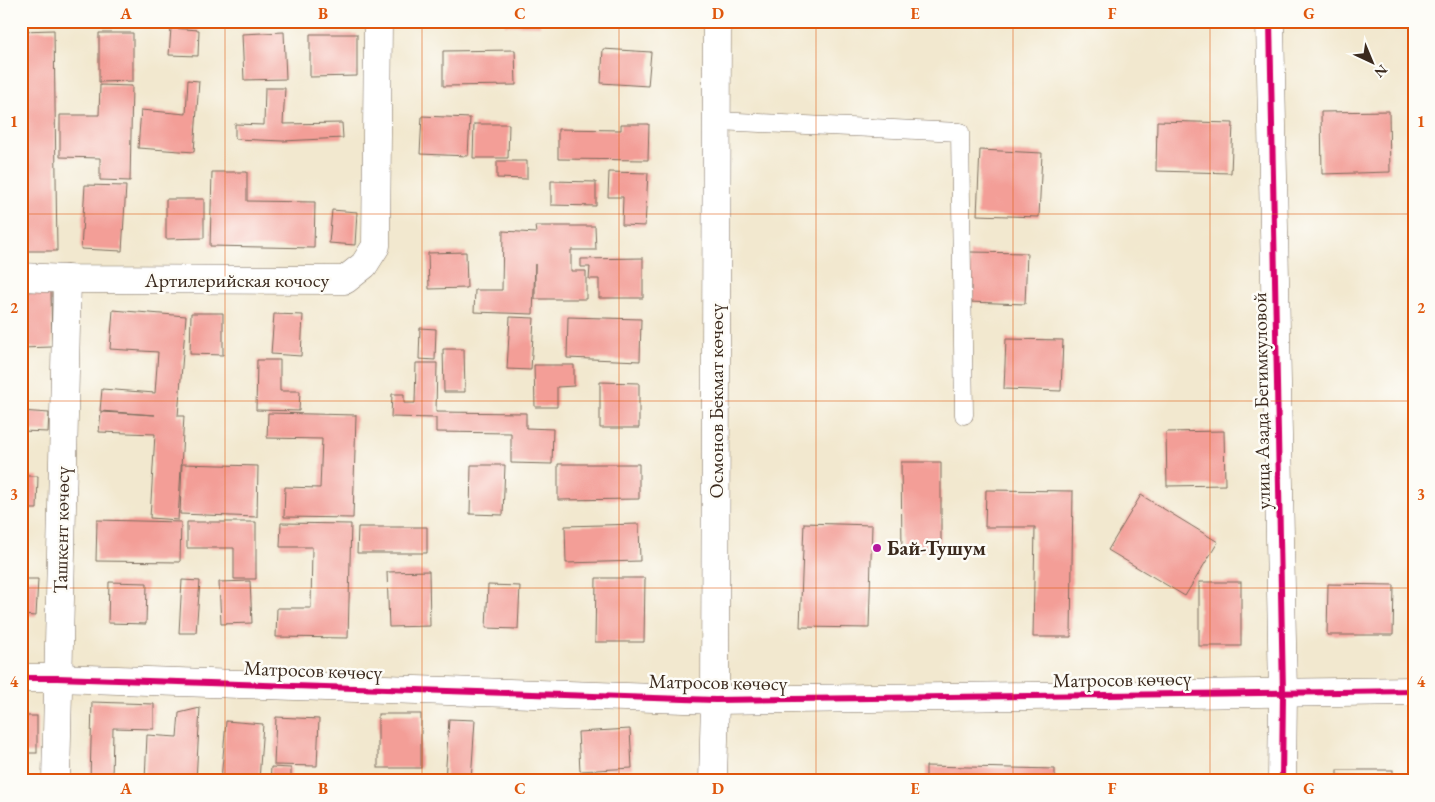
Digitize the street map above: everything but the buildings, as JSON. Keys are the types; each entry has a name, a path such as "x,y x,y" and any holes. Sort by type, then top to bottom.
{"street":[{"name":"Артилерийская кочосу","path":"21,277 67,279 345,280 364,266 376,246 378,21"},
{"name":"Осмонов Бекмат көчөсү","path":"713,781 715,700 717,21"},
{"name":"улица Азада Бегимкуловой","path":"1270,21 1282,781"},
{"name":"Ташкент көчөсү","path":"56,781 67,279"},
{"name":"Матросов көчөсү","path":"21,678 715,700 1414,691"}],"lane":[{"path":"717,121 960,132 964,415"}],"cycle path":[{"path":"1270,21 1283,693 1282,781"},
{"path":"21,678 715,700 1414,691"}],"place":[{"name":"Бай-Тушум","path":"877,548"}]}
